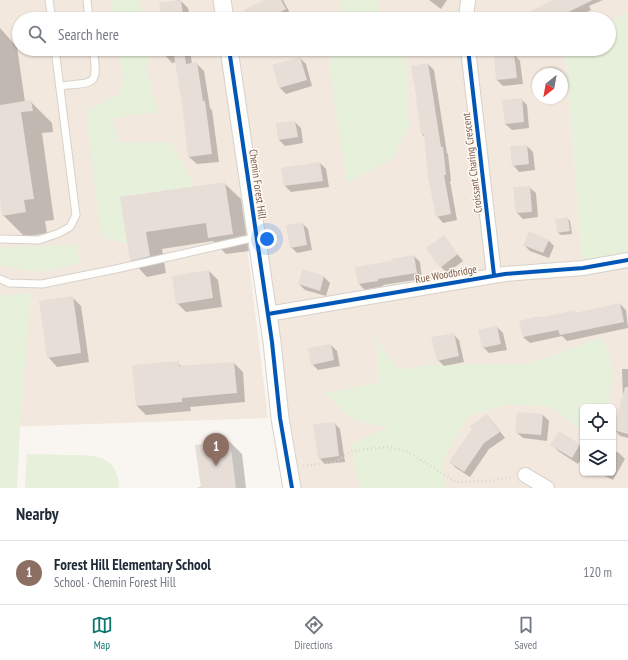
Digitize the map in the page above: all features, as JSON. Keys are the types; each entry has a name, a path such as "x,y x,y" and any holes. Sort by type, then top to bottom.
{"street":[{"path":"222,0 224,12"},
{"path":"467,12 468,0"},
{"name":"Chemin Forest Hill","path":"230,56 268,314 280,418 292,488"},
{"name":"Croissant Charing Crescent","path":"469,56 494,275"},
{"name":"Rue Woodbridge","path":"268,314 494,275 583,268 628,260"},
{"path":"525,475 547,488"}],"lane":[{"path":"49,0 51,12"},
{"path":"87,0 88,12"},
{"path":"0,239 39,240 59,233 70,227 76,216 57,56"},
{"path":"60,86 88,83 93,80 96,76 94,56"},
{"path":"0,279 9,282 42,284 257,237"}],"path":[{"path":"289,468 336,462 349,452 368,448 388,447 408,452 456,482 490,481 525,475"}],"shaded area":[{"path":"0,0 217,0 218,12 12,12 12,56 224,56 268,418 0,427"},
{"path":"229,0 628,0 628,13 616,19 616,12 231,12"},
{"path":"237,56 566,56 567,68 532,68 532,104 568,104 568,85 583,267 628,260 628,488 294,488"}],"green space":[{"path":"111,0 139,0 142,12 113,12"},
{"path":"339,0 378,0 379,12 343,12"},
{"path":"628,11 628,259 583,268 568,85 568,68 567,68 566,56 616,56 616,18"},
{"path":"119,56 151,56 146,69 158,112 112,118 119,142 171,142 194,186 120,197 127,244 101,237 86,111 119,94 123,78"},
{"path":"332,56 406,56 409,126 393,158 347,184 329,67"},
{"path":"77,244 79,264 39,272 0,266 0,248"},
{"path":"31,293 20,427 17,488 0,488 0,296"},
{"path":"376,337 398,370 429,365 528,364 602,337 612,363 610,404 580,404 580,429 551,407 507,404 469,416 443,459 445,488 359,488 351,444 389,428 352,419 324,393 379,383"},
{"path":"27,454 95,456 103,459 114,468 118,477 119,488 25,488"}],"building":[{"path":"181,0 183,12 160,12 159,3"},
{"path":"264,0 281,0 286,9 280,12 245,12 244,10"},
{"path":"553,0 593,0 568,12 529,12"},
{"path":"174,56 185,56 186,64 197,62 203,101 205,101 212,154 188,157 182,104"},
{"path":"494,56 514,56 517,78 496,80"},
{"path":"300,57 307,80 279,88 272,65"},
{"path":"428,63 441,147 443,147 446,175 444,175 451,214 436,217 428,177 424,134 421,134 411,66"},
{"path":"522,98 524,122 505,124 502,100"},
{"path":"31,100 33,111 21,112 34,199 24,200 26,212 2,216 0,198 0,105"},
{"path":"295,121 298,137 278,140 276,123"},
{"path":"527,145 529,164 512,166 510,146"},
{"path":"320,162 323,181 284,186 281,168"},
{"path":"225,182 233,234 208,238 206,223 146,232 150,256 130,261 120,197"},
{"path":"530,186 532,212 516,213 513,187"},
{"path":"568,217 570,231 557,233 555,219"},
{"path":"303,222 307,245 290,248 286,225"},
{"path":"529,231 549,240 543,253 523,245"},
{"path":"444,235 458,254 440,268 426,248"},
{"path":"414,255 417,273 378,279 378,281 358,284 355,267 392,261 391,259"},
{"path":"303,269 324,276 320,291 298,284"},
{"path":"209,270 213,298 176,304 172,276"},
{"path":"73,296 81,353 47,358 39,301"},
{"path":"620,303 624,322 560,335 558,330 523,337 519,321 575,310 576,313"},
{"path":"497,326 501,344 482,348 478,330"},
{"path":"454,333 459,356 437,361 431,337"},
{"path":"331,344 334,360 311,365 308,348"},
{"path":"179,361 179,366 234,362 237,393 182,398 182,402 136,406 132,365"},
{"path":"625,387 628,387 628,434 616,431 616,419"},
{"path":"517,412 543,414 541,435 515,433"},
{"path":"487,414 500,432 484,443 464,472 449,462 472,429 470,426"},
{"path":"335,422 339,456 318,459 313,424"},
{"path":"559,431 580,444 572,458 550,445"},
{"path":"230,441 236,488 201,488 195,445"}],"cycle path":[{"path":"230,56 272,342 280,418 292,488"},
{"path":"469,56 494,275"},
{"path":"268,314 505,274 583,268 628,260"}],"place":[{"name":"Forest Hill Elementary School","path":"216,466"}]}
